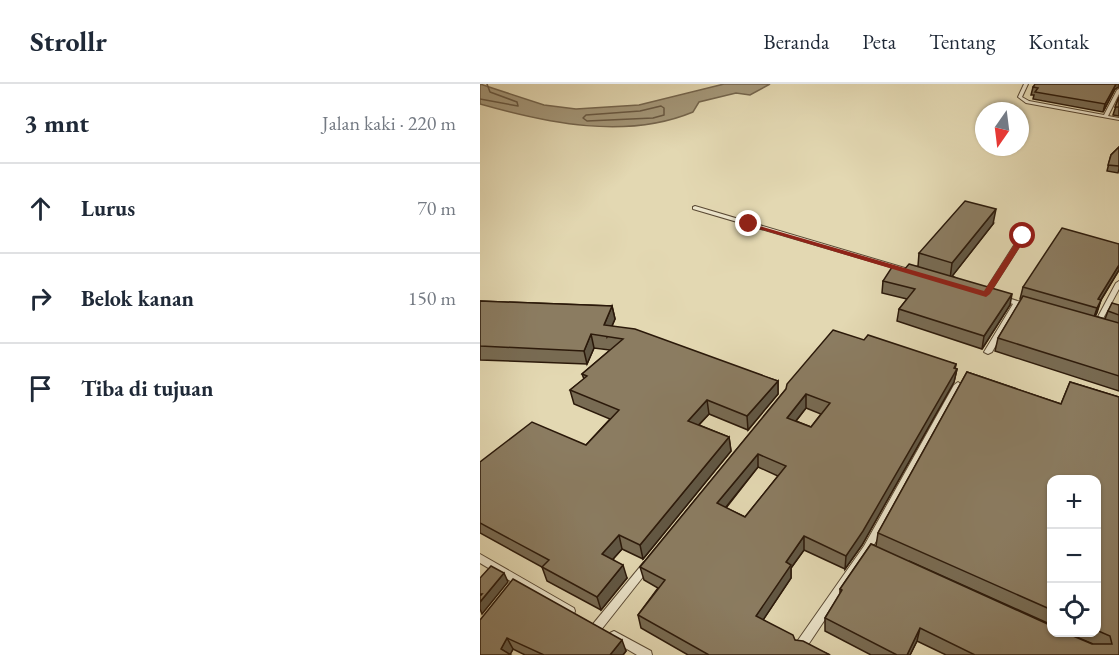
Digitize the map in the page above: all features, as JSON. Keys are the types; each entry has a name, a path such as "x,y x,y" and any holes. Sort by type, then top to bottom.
{"lane":[{"path":"1026,84 1020,97 1023,100 1119,119"},
{"path":"1106,116 1119,90"},
{"path":"696,208 918,274"},
{"path":"986,294 1023,236"},
{"path":"1096,326 1119,283"},
{"path":"975,291 1039,309"},
{"path":"988,352 1017,303"},
{"path":"1085,322 1108,329"},
{"path":"800,647 867,549 958,385"},
{"path":"867,549 878,553"},
{"path":"597,627 656,554"},
{"path":"480,558 515,584 577,615"},
{"path":"587,621 647,655"}],"water":[{"path":"480,84 544,105 576,109 639,105 724,84 770,84 750,95 736,93 699,102 693,112 667,120 614,127 559,122 480,104"}],"building":[{"path":"1035,84 1116,84 1105,104 1035,92 1038,88 1033,87"},
{"path":"1119,147 1119,166 1108,165 1111,155"},
{"path":"965,201 996,209 952,263 919,253"},
{"path":"1062,228 1119,244 1119,265 1098,299 1101,300 1097,308 1023,287"},
{"path":"909,264 1012,294 984,336 899,309 915,289 883,281 892,267 904,270"},
{"path":"1023,296 1119,323 1119,376 998,338"},
{"path":"480,301 612,306 604,325 635,329 778,381 747,416 707,400 688,421 729,437 640,545 619,535 602,554 623,565 597,597 542,567 549,560 480,523 480,462 532,422 586,445 619,410 570,390 587,376 582,374 623,339 591,334 584,351 480,346"},
{"path":"1112,303 1119,305 1119,315 1108,311"},
{"path":"833,330 864,340 868,335 956,364 954,368 957,369 863,531 846,556 804,536 786,562 791,565 756,616 793,635 795,640 803,641 830,655 709,655 638,615 665,580 640,567 786,389 787,384","holes":["806,394 830,403 811,427 787,418","758,454 786,466 745,517 717,503"]},
{"path":"967,372 1061,404 1070,382 1119,397 1119,655 975,655 920,628 907,655 897,655 825,618 842,590 840,589 871,544 1047,624 1047,637 1075,637 1092,644 1112,644 1110,636 1101,632 1101,475 1047,475 1047,608 878,533"},
{"path":"491,566 504,573 480,602 482,594 480,594 480,578"},
{"path":"513,579 622,640 610,655 544,655 507,638 501,649 511,655 480,655 480,620"}],"route":[{"path":"749,224 986,294 1023,236"}]}
